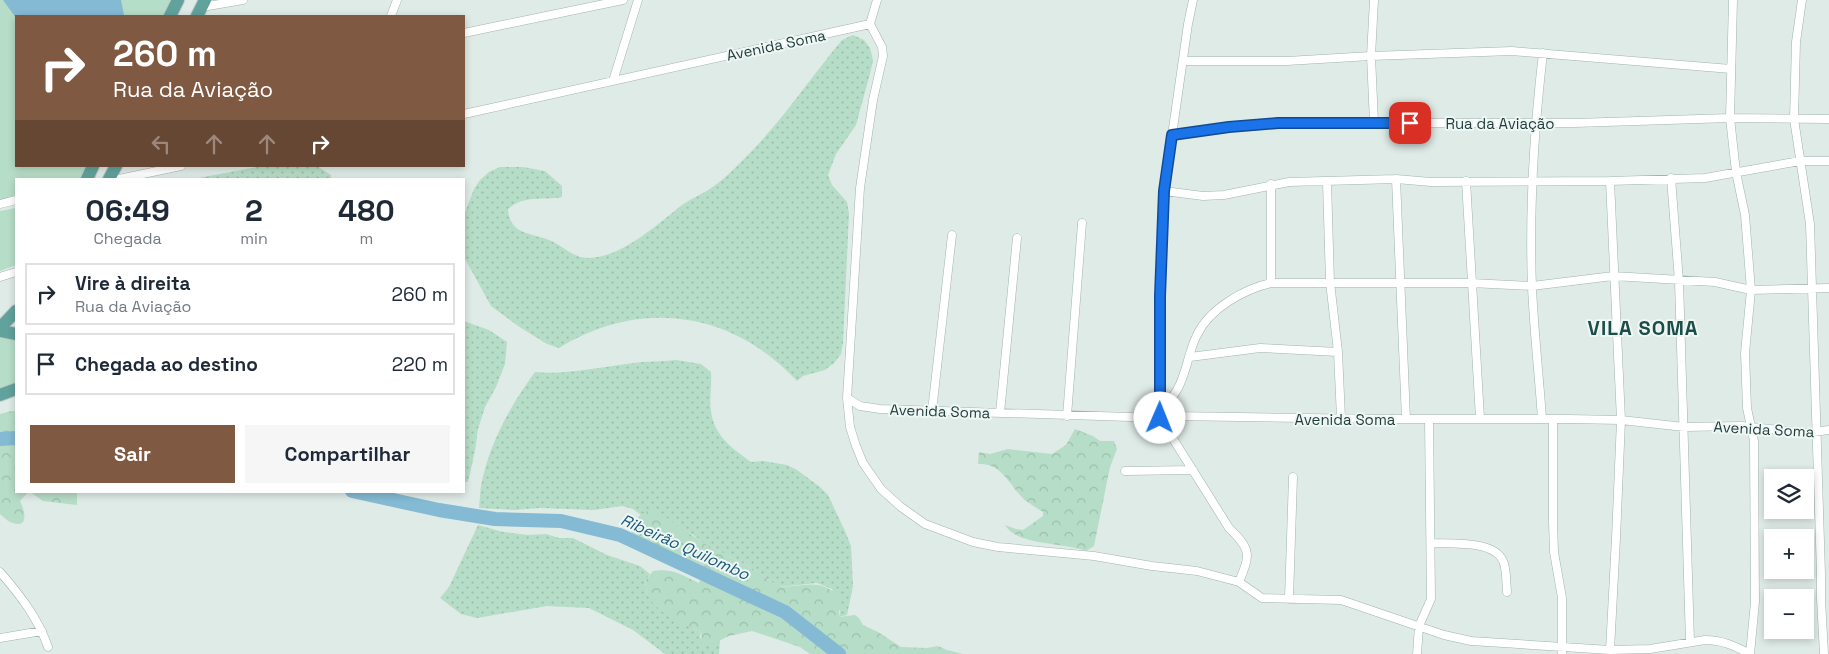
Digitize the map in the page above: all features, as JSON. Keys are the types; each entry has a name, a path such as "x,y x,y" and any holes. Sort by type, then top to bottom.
{"main road":[{"path":"170,15 178,0"},
{"path":"15,312 0,330 15,334"},
{"path":"0,395 15,389"}],"street":[{"path":"201,8 218,2 243,0"},
{"path":"391,15 397,0"},
{"path":"465,33 623,0"},
{"path":"613,81 638,0"},
{"path":"876,0 870,24 882,47 883,56 873,100 860,188 847,398 850,427 863,463 881,489 901,507 925,524 966,540 990,546 1094,556 1197,571 1239,582 1262,598 1341,600 1444,635 1471,641 1563,650 1610,650 1650,649 1704,640 1721,641 1750,654 1754,628 1755,584 1754,441 1747,408 1745,353 1751,290 1744,215 1736,172 1730,118 1733,0"},
{"path":"1193,0 1164,191 1160,296 1161,415 1192,470 1213,499 1229,528 1246,547 1247,562 1239,582"},
{"path":"1374,0 1371,56 1374,123"},
{"path":"1802,0 1796,42 1794,119 1810,224 1824,654"},
{"name":"Avenida Soma","path":"465,114 870,24"},
{"path":"1183,61 1286,61 1512,50 1730,69"},
{"path":"1542,419 1532,286 1532,181 1535,123 1543,52"},
{"name":"Rua da Aviação","path":"1172,135 1229,127 1278,123 1535,123 1730,118 1829,119"},
{"path":"1164,191 1203,196 1224,195 1271,184 1289,182 1396,179 1431,182 1610,181 1705,178 1800,161 1829,161"},
{"path":"124,178 176,167"},
{"path":"1671,178 1679,281 1690,642"},
{"path":"1396,179 1406,419"},
{"path":"1466,181 1480,418"},
{"path":"1610,181 1621,420 1610,650"},
{"path":"1327,182 1330,282 1338,352 1341,418"},
{"path":"1271,184 1271,283"},
{"path":"0,204 15,200"},
{"path":"1067,416 1082,223"},
{"path":"932,411 952,235"},
{"path":"1000,413 1017,238"},
{"path":"0,277 15,272"},
{"path":"1161,415 1177,389 1196,336 1201,328 1223,305 1246,290 1271,283 1400,282 1532,286 1613,276 1715,282 1751,290 1829,288"},
{"path":"1190,357 1260,348 1338,352"},
{"name":"Avenida Soma","path":"847,398 860,406 880,409 1067,416 1161,415 1621,420 1684,427 1731,426 1816,433 1829,430"},
{"path":"1417,654 1419,626 1431,599 1432,543 1429,419"},
{"path":"1553,419 1554,552 1562,598 1563,650"},
{"path":"1125,471 1192,470"},
{"path":"1289,598 1293,478"},
{"path":"1432,543 1470,545 1492,549 1500,555 1504,563 1506,592"},
{"path":"0,572 21,596 42,631 48,648"},
{"path":"0,638 42,631"}],"green space":[{"path":"0,0 173,0 166,15 15,15 15,167 89,167 83,178 15,178 15,198 0,202"},
{"path":"853,35 864,40 870,48 873,60 856,125 836,154 828,175 832,185 847,202 849,214 843,343 841,354 825,370 803,376 797,381 771,357 744,339 714,327 684,320 653,318 621,322 590,332 559,348 547,344 491,306 465,259 465,212 474,189 489,172 500,167 523,167 545,171 562,186 562,197 521,201 508,209 512,224 517,228 528,234 554,242 578,256 589,258 613,253 636,240 683,204 708,190 726,176 766,135 842,40"},
{"path":"257,167 319,167 331,175 331,178 198,178"},
{"path":"15,208 15,265 0,271 0,211"},
{"path":"465,321 489,330 507,342 505,364 496,387 485,407 478,429 468,482 465,482"},
{"path":"0,336 15,340 15,387 0,391"},
{"path":"676,360 701,364 711,372 710,406 713,420 720,435 731,447 751,462 763,461 787,465 797,470 828,495 851,546 853,586 847,615 839,617 840,612 832,589 817,583 778,587 757,571 702,542 692,534 641,515 633,509 622,506 594,510 479,508 482,481 496,437 510,410 535,372 572,372 638,362"},
{"path":"15,411 15,493 27,493 20,501 23,508 24,521 18,524 9,522 0,514 0,414"},
{"path":"1075,429 1100,441 1114,441 1117,449 1110,467 1094,546 1086,551 1030,540 1011,532 1005,525 1023,530 1043,516 1043,512 1026,501 1006,477 994,467 978,464 979,452 990,454 1008,449 1052,454 1066,445"},
{"path":"32,493 77,493 77,505 43,501"},
{"path":"649,510 660,513 702,542 757,571 778,587 811,584 825,587 839,597 839,617 855,615 863,625 901,647 927,648 938,646 963,654 810,654 800,647 752,631 729,636 708,646 702,646 701,631 678,621 662,611 650,599 647,593 645,581 653,571 671,571 699,583 703,570 693,562 633,542 631,527 639,516"},
{"path":"478,525 503,532 528,535 546,534 559,538 573,538 607,555 640,566 650,574 645,581 647,594 694,629 701,631 700,638 720,640 719,654 665,654 633,630 589,608 547,606 477,618 461,614 440,598 449,587"}],"water":[{"path":"3,0 121,0 124,15 15,15 15,17"}],"waterway":[{"name":"Ribeirão Quilombo","path":"0,439 15,438"},
{"name":"Ribeirão Quilombo","path":"361,493 439,510 495,519 561,521 620,535 785,612 839,654"}],"district":[{"name":"VILA SOMA","path":"1643,328"}],"route":[{"path":"1160,418 1160,296 1164,191 1172,135 1229,127 1278,123 1410,123"}]}
